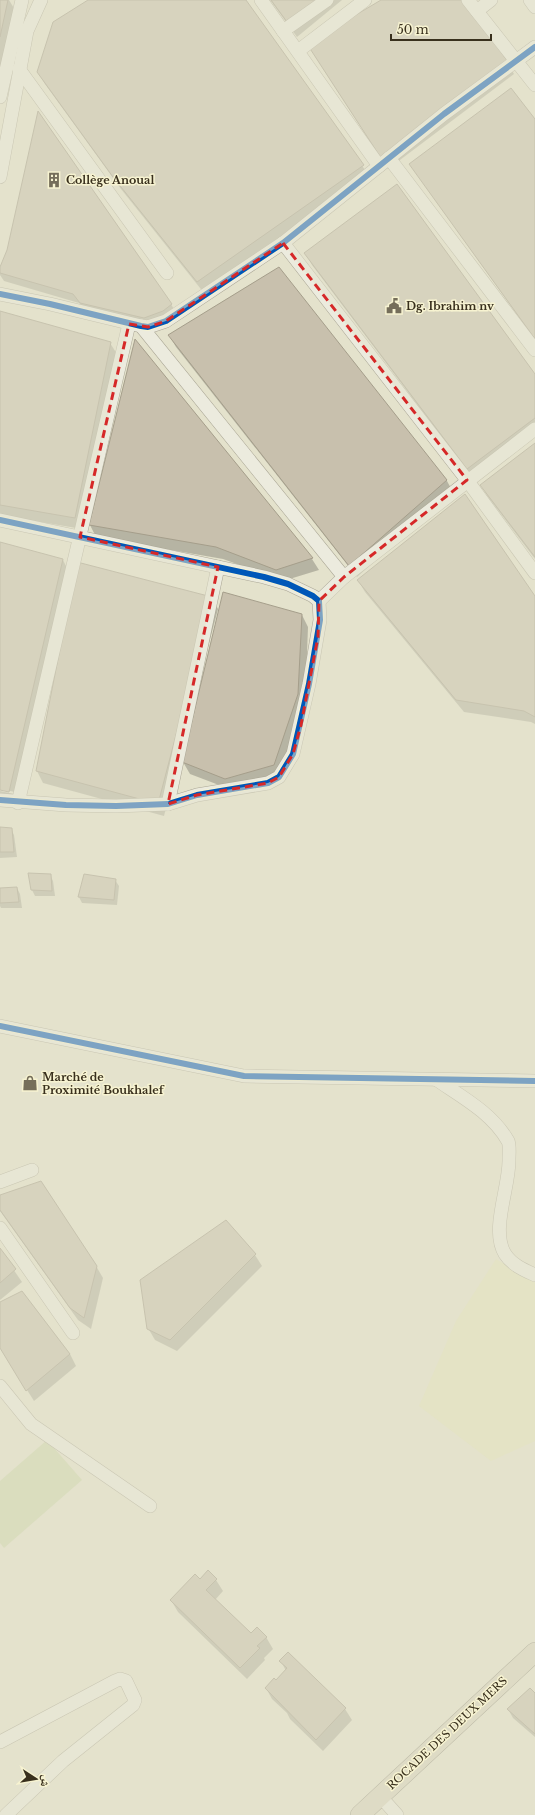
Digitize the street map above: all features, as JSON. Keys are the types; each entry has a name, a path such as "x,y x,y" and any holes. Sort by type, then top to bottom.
{"highway":[{"name":"ROCADE DES DEUX MERS","path":"360,1815 535,1652"}],"street":[{"path":"0,97 22,0"},
{"path":"0,178 27,31 41,0"},
{"path":"260,0 384,162 535,350"},
{"path":"283,31 327,0"},
{"path":"468,0 535,85"},
{"path":"477,11 491,0"},
{"path":"530,0 535,7"},
{"path":"298,50 361,1"},
{"path":"0,294 50,304 135,325 148,327 166,321 283,243 444,114 535,48"},
{"path":"19,69 167,273"},
{"path":"283,243 467,480 535,573"},
{"path":"18,802 80,537 135,325"},
{"path":"135,325 344,577"},
{"path":"318,601 344,577 467,480 535,429"},
{"path":"0,520 264,577 288,584 306,592 318,601 320,620 301,725 294,754 287,767 279,777 268,783 197,794 168,804 109,806 0,800"},
{"path":"168,804 218,567"},
{"path":"0,1026 244,1076 535,1081"},
{"path":"437,1080 486,1114 509,1142 509,1169 500,1227 502,1244 505,1254 509,1258 521,1268 535,1275"},
{"path":"0,1182 32,1170"},
{"path":"0,1228 73,1333"},
{"path":"0,1386 31,1424 150,1506"},
{"path":"0,1742 120,1679 126,1681 135,1700 133,1705 63,1761 6,1815"},
{"path":"380,1796 398,1815"}],"highlighted area":[{"path":"283,243 467,480 344,577 319,601 318,637 301,725 293,754 279,777 268,783 197,795 168,804 218,567 80,537 129,324 148,327 166,321"}],"green space":[{"path":"496,1259 535,1282 535,1441 491,1461 419,1406 456,1321"},
{"path":"47,1440 82,1480 4,1548 0,1543 0,1481"}],"building":[{"path":"0,0 8,0 0,37"},
{"path":"88,0 246,0 364,165 197,282 113,177 37,72 53,22"},
{"path":"271,0 321,0 290,26"},
{"path":"381,0 465,0 508,62 381,158 307,44"},
{"path":"511,88 535,119 535,339 409,164"},
{"name":"Collège Anoual","path":"38,111 172,304 163,311 144,318 80,303 73,294 0,273 0,267 7,250"},
{"path":"397,184 535,374 535,418 467,469 304,253"},
{"path":"279,267 447,480 349,566 168,335"},
{"path":"0,311 111,342 75,518 0,505"},
{"path":"135,339 313,558 276,570 216,547 89,525"},
{"path":"535,443 535,557 480,485"},
{"path":"465,494 535,596 535,717 524,711 456,700 357,580"},
{"path":"0,542 63,559 9,792 0,790"},
{"path":"77,562 212,597 158,804 36,771"},
{"path":"223,592 302,614 298,694 274,765 225,779 182,762"},
{"path":"0,827 12,828 14,852 0,852"},
{"path":"28,873 51,874 52,891 31,890"},
{"path":"84,874 116,879 114,900 78,897"},
{"path":"17,887 19,902 0,903 0,888"},
{"path":"41,1181 97,1266 84,1318 70,1308 0,1210 0,1195"},
{"path":"226,1220 256,1254 170,1340 147,1329 140,1280"},
{"path":"0,1248 16,1269 0,1283"},
{"path":"22,1291 70,1354 26,1391 0,1348 0,1302"},
{"path":"208,1570 217,1579 206,1590 251,1633 257,1627 267,1637 257,1646 260,1648 240,1668 170,1600 195,1574 200,1579"},
{"path":"288,1652 346,1708 316,1740 265,1688 274,1678 276,1680 287,1668 279,1661"},
{"path":"530,1688 535,1693 535,1734 507,1709"}],"cycle path":[{"path":"0,294 50,304 141,326 148,327 166,321 283,243 444,114 535,47"},
{"path":"0,520 264,577 288,584 313,596 319,601 320,620 309,684 293,754 279,777 268,783 197,795 168,804 116,806 66,805 0,800"},
{"path":"0,1026 244,1076 535,1081"}],"place":[{"name":"Collège Anoual","path":"54,180"},
{"name":"Dg. Ibrahim nv","path":"394,306"},
{"name":"Marché de Proximité Boukhalef","path":"30,1083"}]}
